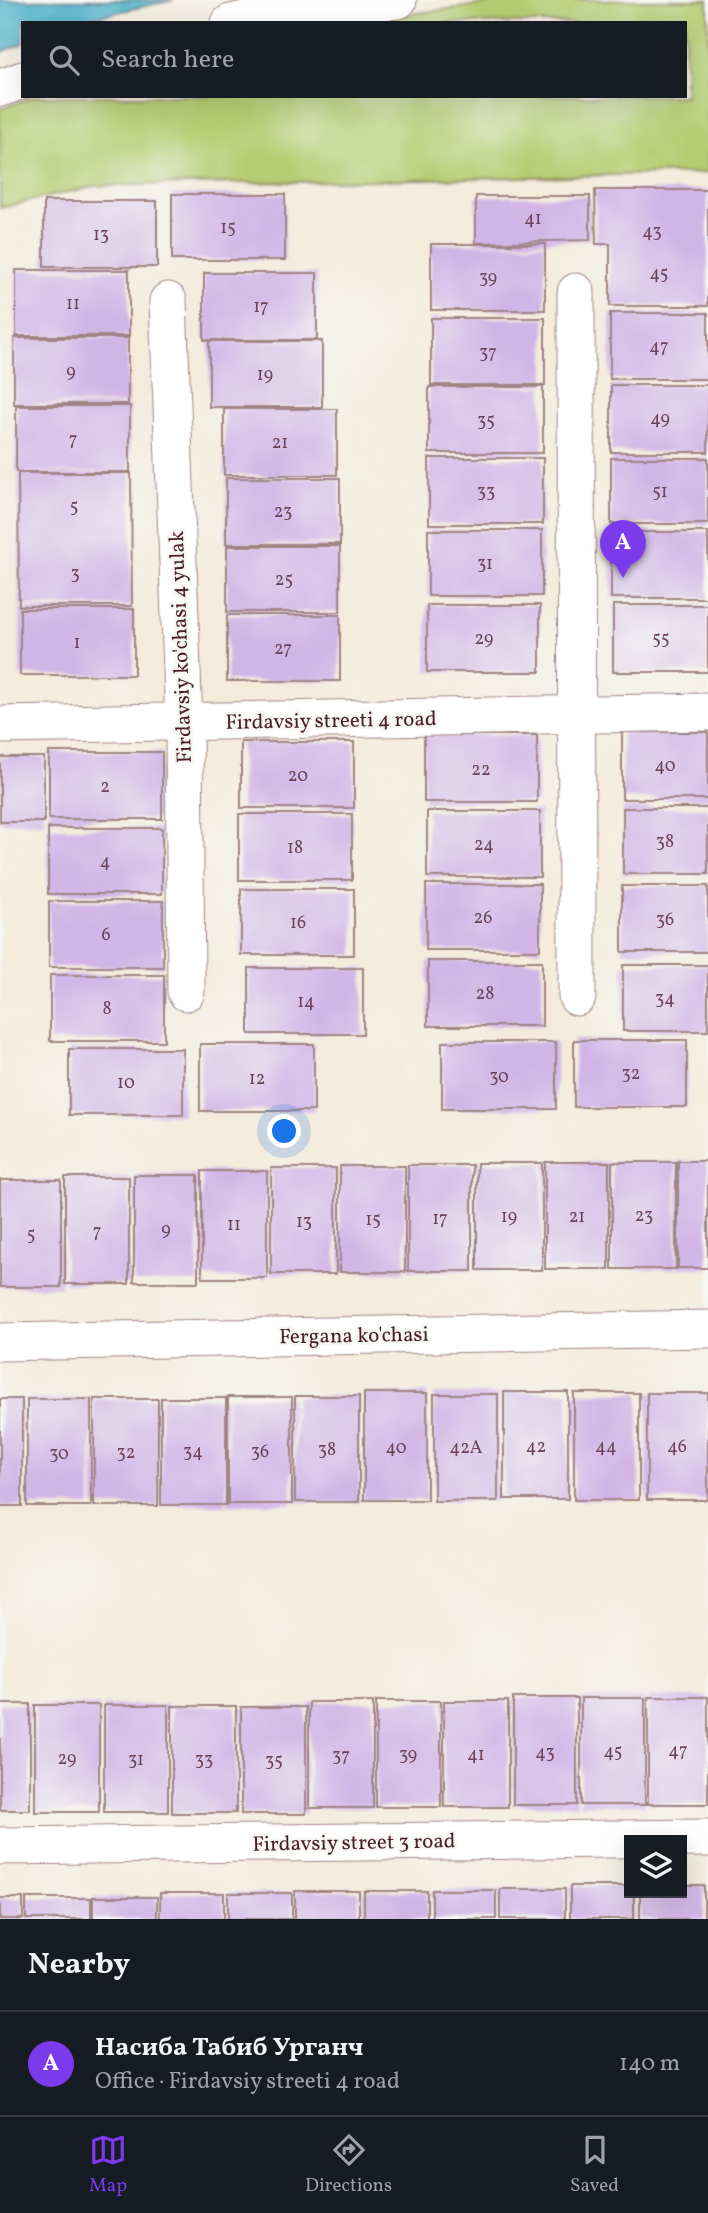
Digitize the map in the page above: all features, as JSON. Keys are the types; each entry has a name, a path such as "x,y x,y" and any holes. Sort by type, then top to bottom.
{"street":[{"path":"239,21 398,0"},
{"path":"0,88 21,81"},
{"path":"576,292 577,997"},
{"name":"Firdavsiy ko'chasi 4 yulak","path":"168,301 184,723 186,992"},
{"name":"Firdavsiy streeti 4 road","path":"0,725 708,712"},
{"name":"Fergana ko'chasi","path":"0,1342 708,1329"},
{"name":"Firdavsiy street 3 road","path":"0,1846 708,1838"}],"green space":[{"path":"520,0 708,0 708,173 94,186 0,208 0,109 30,98 687,98 687,21 356,21"}],"water":[{"path":"0,0 174,0 76,21 21,21 21,44 0,53"}],"building":[{"path":"595,190 708,190 708,306 610,306 610,244 596,244"},
{"path":"172,194 285,194 285,260 172,260"},
{"path":"476,196 590,196 590,240 476,243"},
{"path":"44,201 157,201 157,267 44,267"},
{"path":"431,244 545,244 545,310 431,310"},
{"path":"16,270 129,270 129,336 16,336"},
{"path":"204,273 317,273 317,340 204,340"},
{"path":"610,313 708,313 708,379 610,379"},
{"path":"431,318 545,318 545,385 431,385"},
{"path":"14,338 128,338 128,404 14,404"},
{"path":"209,341 322,341 322,407 209,407"},
{"path":"611,385 708,385 708,452 611,452"},
{"path":"429,387 543,387 543,453 429,453"},
{"path":"16,406 130,406 130,472 16,472"},
{"path":"224,409 337,409 337,475 224,475"},
{"path":"429,458 543,458 543,524 429,524"},
{"path":"611,458 708,458 708,524 611,524"},
{"path":"18,473 131,473 132,606 19,606"},
{"path":"226,478 340,478 340,544 226,544"},
{"path":"428,530 542,530 542,596 428,596"},
{"path":"611,532 708,532 708,598 611,598"},
{"path":"227,546 340,546 340,612 227,612"},
{"path":"427,605 540,605 540,672 427,672"},
{"path":"613,605 708,605 708,672 613,672"},
{"path":"20,609 134,609 134,675 20,675"},
{"path":"227,615 340,615 340,681 227,681"},
{"path":"622,732 708,732 708,799 622,799"},
{"path":"424,735 537,735 537,802 424,802"},
{"path":"241,742 354,742 354,808 241,808"},
{"path":"49,752 162,752 162,819 49,819"},
{"path":"0,757 44,757 44,822 0,822"},
{"path":"623,808 708,808 708,874 623,874"},
{"path":"427,811 540,811 540,877 427,877"},
{"path":"239,814 352,814 352,880 239,880"},
{"path":"48,828 162,828 162,894 48,894"},
{"path":"426,884 540,884 540,950 426,950"},
{"path":"622,886 708,886 708,952 622,952"},
{"path":"241,889 354,889 354,955 241,955"},
{"path":"49,901 163,901 163,967 49,967"},
{"path":"428,961 542,961 542,1026 428,1026"},
{"path":"623,965 708,965 708,1031 623,1031"},
{"path":"249,968 363,968 363,1034 249,1034"},
{"path":"50,975 164,975 164,1041 50,1041"},
{"path":"574,1040 687,1040 687,1107 574,1107"},
{"path":"442,1042 556,1042 556,1109 442,1109"},
{"path":"200,1044 314,1044 314,1111 200,1111"},
{"path":"69,1049 183,1049 183,1115 69,1115"},
{"path":"678,1161 708,1161 708,1268 678,1268"},
{"path":"545,1162 609,1162 609,1269 545,1269"},
{"path":"612,1162 676,1162 676,1269 612,1269"},
{"path":"477,1163 542,1163 542,1270 477,1270"},
{"path":"408,1165 472,1165 472,1271 408,1271"},
{"path":"340,1166 405,1166 405,1272 340,1272"},
{"path":"271,1168 336,1168 336,1274 271,1274"},
{"path":"202,1171 267,1171 267,1278 202,1278"},
{"path":"134,1175 198,1175 198,1282 134,1282"},
{"path":"65,1177 129,1177 129,1284 65,1284"},
{"path":"0,1180 61,1180 61,1287 0,1287"},
{"path":"504,1392 568,1392 568,1499 504,1499"},
{"path":"364,1393 427,1393 427,1500 364,1500"},
{"path":"574,1393 639,1393 639,1500 574,1500"},
{"path":"647,1393 708,1393 708,1500 647,1500"},
{"path":"434,1394 498,1394 498,1501 434,1501"},
{"path":"295,1396 359,1396 359,1502 295,1502"},
{"path":"228,1397 292,1397 292,1504 228,1504"},
{"path":"161,1398 226,1398 226,1505 161,1505"},
{"path":"0,1399 22,1399 22,1506 0,1506"},
{"path":"27,1399 91,1399 91,1506 27,1506"},
{"path":"94,1399 158,1399 158,1506 94,1506"},
{"path":"648,1697 708,1697 708,1804 648,1804"},
{"path":"513,1698 577,1698 577,1805 513,1805"},
{"path":"581,1698 645,1698 645,1805 581,1805"},
{"path":"376,1701 441,1701 441,1807 376,1807"},
{"path":"444,1701 508,1701 508,1807 444,1807"},
{"path":"309,1702 373,1702 373,1808 309,1808"},
{"path":"0,1704 30,1704 30,1810 0,1810"},
{"path":"35,1705 99,1705 99,1812 35,1812"},
{"path":"104,1705 168,1705 168,1812 104,1812"},
{"path":"172,1706 236,1706 236,1813 172,1813"},
{"path":"241,1707 306,1707 306,1814 241,1814"},
{"path":"687,1885 704,1885 704,1919 640,1919 640,1898 687,1898"},
{"path":"570,1886 624,1886 624,1898 634,1898 634,1919 570,1919"},
{"path":"500,1889 565,1889 565,1919 500,1919"},
{"path":"432,1890 496,1890 496,1919 432,1919"},
{"path":"295,1891 359,1891 359,1919 295,1919"},
{"path":"364,1891 427,1891 427,1919 364,1919"},
{"path":"160,1893 224,1893 224,1919 160,1919"},
{"path":"228,1893 292,1893 292,1919 228,1919"},
{"path":"93,1897 157,1897 157,1919 93,1919"},
{"path":"0,1898 23,1898 23,1919 0,1919"},
{"path":"26,1898 91,1898 91,1919 26,1919"}],"place":[{"name":"Насиба Табиб Урганч","path":"623,578"}]}
